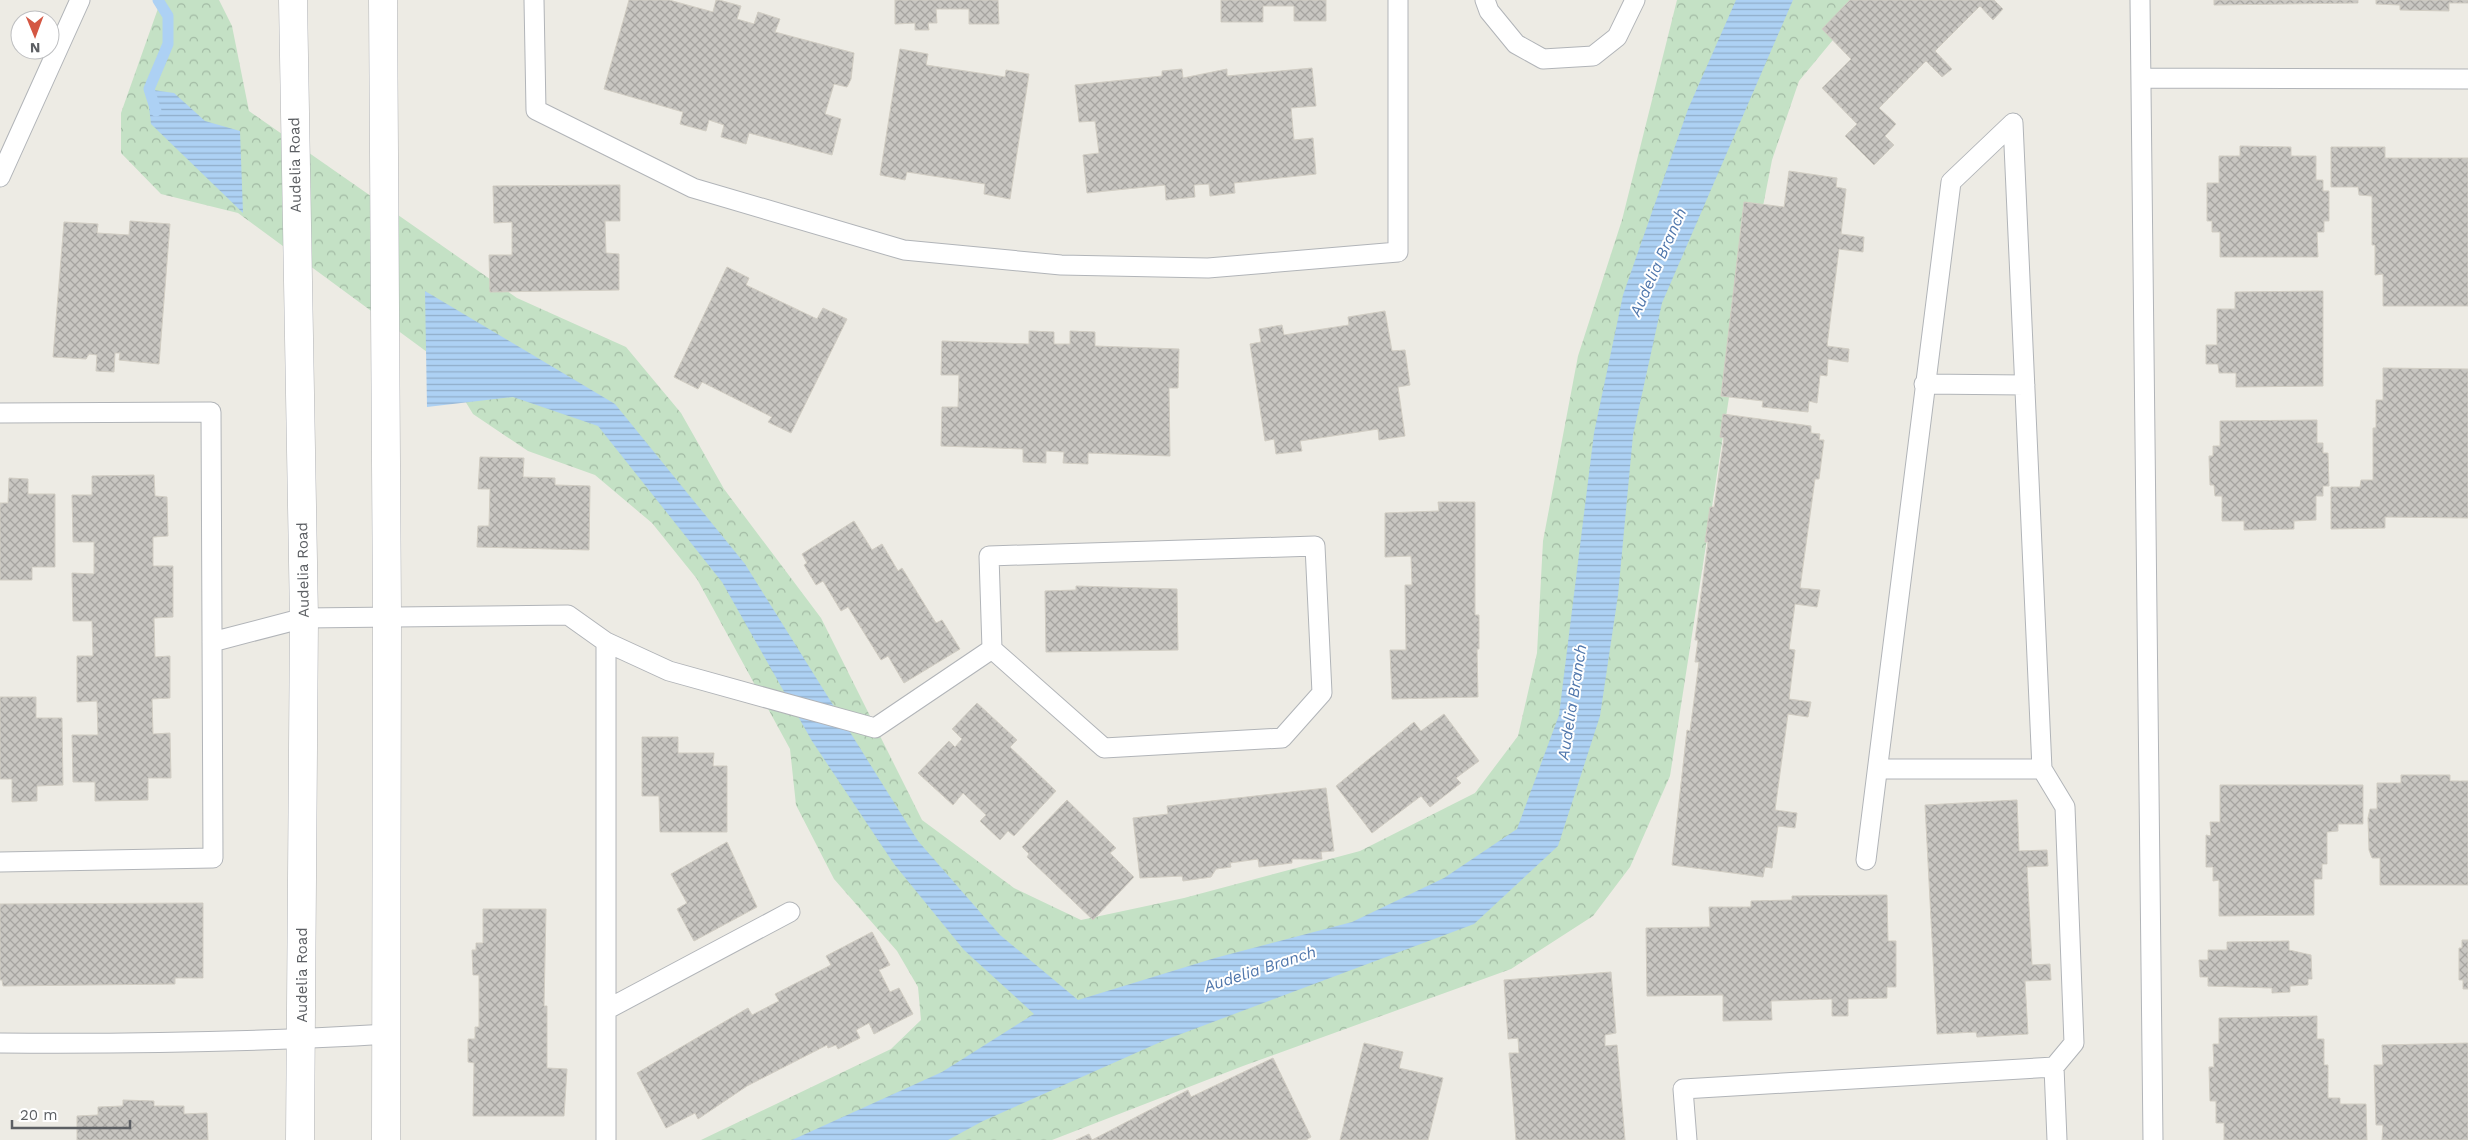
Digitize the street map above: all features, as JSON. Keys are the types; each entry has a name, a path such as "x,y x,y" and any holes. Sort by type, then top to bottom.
{"main road":[{"name":"Audelia Road","path":"293,0 304,618 300,1140"},
{"path":"383,0 387,616 388,1034 386,1140"}],"lane":[{"path":"0,177 80,0"},
{"path":"534,0 536,110 693,188 904,250 1061,265 1208,268 1398,252 1398,0"},
{"path":"1485,0 1489,11 1516,44 1544,59 1593,56 1618,37 1635,0"},
{"path":"2140,0 2153,1140"},
{"path":"2142,78 2468,80"},
{"path":"1866,860 1924,384 1951,182 2013,123 2042,769 2065,807 2074,1043 2054,1067 2057,1140"},
{"path":"1924,384 2025,385"},
{"path":"0,413 211,412 213,858 0,862"},
{"path":"1315,546 1322,693 1282,738 1104,748 992,649 990,556 1315,546"},
{"path":"212,642 304,618 568,615 606,642 669,671 875,728 992,649"},
{"path":"606,642 606,1140"},
{"path":"1878,769 2042,769"},
{"path":"606,1010 790,912"},
{"path":"0,1043 112,1044 301,1039 388,1034"},
{"path":"1687,1140 1683,1089 2054,1067"}],"green space":[{"path":"161,0 219,0 232,26 249,111 517,298 626,347 681,413 724,489 821,618 922,820 1014,888 1081,920 1184,898 1360,851 1475,793 1518,736 1537,653 1543,541 1578,356 1622,220 1677,0 1866,0 1799,81 1772,160 1742,314 1670,776 1630,867 1593,916 1511,969 1243,1066 1052,1140 701,1140 891,1049 921,1020 918,987 897,951 834,879 796,805 790,749 697,579 652,523 595,475 528,451 473,414 442,363 238,213 161,194 121,153 121,113"}],"water":[{"name":"Audelia Branch","path":"1736,0 1793,0 1662,303 1633,435 1618,595 1600,716 1558,846 1474,924 1165,1040 983,1121 948,1140 792,1140 942,1072 1034,1014 964,950 894,864 812,741 722,582 598,426 513,397 427,407 425,291 615,404 745,564 918,841 1000,935 1078,1000 1215,958 1352,922 1444,878 1517,829 1559,715 1594,433 1623,295 1688,109"},
{"path":"153,90 174,93 205,121 240,131 243,213 151,124 149,107"}],"building":[{"path":"629,0 669,0 713,12 716,0 719,0 741,6 737,19 754,24 758,12 780,19 775,32 854,53 851,79 847,87 834,84 825,114 841,119 832,155 749,133 746,144 721,137 724,125 709,120 706,131 680,124 683,112 604,89"},
{"path":"895,0 998,0 999,24 969,24 969,9 936,9 937,23 928,23 929,30 915,30 915,23 895,24"},
{"path":"1221,0 1326,0 1326,21 1294,21 1294,6 1263,6 1263,22 1221,22"},
{"path":"1850,0 1994,0 2003,9 1993,20 1980,6 1935,51 1952,69 1942,77 1926,61 1879,108 1896,124 1885,136 1894,145 1874,165 1845,136 1857,124 1822,88 1851,59 1822,29"},
{"path":"2214,0 2358,0 2358,3 2214,5"},
{"path":"2376,0 2468,0 2468,3 2449,3 2449,11 2400,10 2400,5 2376,4"},
{"path":"900,49 928,54 926,65 1005,77 1006,70 1029,74 1010,199 984,194 985,184 907,172 905,180 880,175"},
{"path":"1312,68 1316,106 1291,108 1294,140 1313,138 1316,174 1234,183 1235,193 1210,196 1209,184 1194,185 1195,197 1166,200 1165,185 1087,193 1083,155 1099,153 1095,121 1079,122 1075,85 1162,76 1162,71 1182,69 1183,78 1227,69 1227,76"},
{"path":"2240,146 2291,147 2291,156 2316,156 2316,180 2323,180 2323,191 2329,191 2329,221 2324,221 2324,232 2317,232 2318,257 2220,257 2220,232 2212,232 2212,221 2207,221 2207,183 2219,183 2219,156 2240,156"},
{"path":"2331,147 2385,147 2385,158 2468,158 2468,306 2383,306 2383,274 2375,275 2375,245 2372,245 2372,196 2359,195 2358,187 2331,187"},
{"path":"1789,171 1837,178 1836,187 1846,189 1841,234 1864,237 1863,252 1839,249 1827,346 1849,349 1848,362 1828,359 1827,376 1820,375 1817,403 1809,401 1808,412 1762,407 1763,401 1721,396 1744,202 1784,207"},
{"path":"620,185 620,221 605,221 606,253 619,254 619,290 490,292 489,255 512,255 512,222 494,223 493,186"},
{"path":"130,221 170,224 159,364 119,360 120,353 115,353 114,372 96,371 97,355 89,354 86,359 53,357 64,222 98,224 97,233 129,235"},
{"path":"727,267 749,278 746,285 817,319 823,308 847,319 791,433 768,422 772,417 702,382 698,389 674,377"},
{"path":"2323,291 2323,386 2236,387 2236,373 2219,373 2218,364 2206,364 2206,345 2217,345 2217,309 2235,309 2235,292"},
{"path":"1385,311 1392,351 1405,350 1410,385 1398,387 1405,436 1379,440 1378,429 1300,441 1302,451 1276,454 1274,439 1265,441 1250,344 1261,342 1259,329 1282,325 1284,335 1349,325 1348,317"},
{"path":"1029,331 1054,332 1054,344 1070,344 1070,331 1095,332 1095,346 1179,349 1178,388 1169,388 1170,456 1088,453 1088,464 1063,463 1064,452 1046,451 1046,463 1023,462 1023,449 941,446 942,407 958,407 959,375 941,375 942,341 1029,344"},
{"path":"2383,368 2468,369 2468,518 2385,517 2385,528 2331,529 2331,487 2360,487 2361,480 2373,480 2373,428 2376,428 2376,400 2383,400"},
{"path":"1723,414 1811,426 1811,433 1820,434 1819,440 1824,440 1819,479 1815,479 1800,588 1820,590 1817,607 1795,604 1789,649 1795,650 1789,699 1811,702 1808,717 1788,714 1775,810 1797,813 1795,828 1778,826 1772,868 1765,867 1763,877 1672,865 1687,730 1690,731 1699,662 1695,662 1698,640 1695,640 1708,542 1705,542 1710,507 1714,507 1724,438 1720,437"},
{"path":"2317,420 2317,443 2323,443 2323,453 2328,453 2329,486 2323,486 2323,496 2316,496 2316,520 2294,521 2294,529 2244,530 2244,521 2222,521 2222,496 2215,496 2214,485 2210,485 2209,456 2213,456 2213,446 2220,446 2220,421"},
{"path":"480,457 524,458 523,477 555,478 555,485 590,486 589,550 477,547 478,526 489,526 490,489 478,489"},
{"path":"154,475 155,496 167,497 168,536 153,537 153,566 173,566 173,617 154,618 155,657 170,656 170,698 152,699 153,734 170,733 171,778 148,778 148,800 95,801 95,782 73,782 72,735 98,735 97,701 77,702 77,656 93,656 92,621 73,621 72,573 94,574 94,542 73,542 72,495 92,495 92,476"},
{"path":"9,478 28,479 28,494 55,494 55,567 32,567 32,580 0,580 0,503 8,503"},
{"path":"1438,502 1475,502 1475,615 1479,615 1479,649 1477,649 1478,697 1392,699 1390,650 1406,650 1405,585 1412,585 1411,556 1385,557 1385,513 1439,511"},
{"path":"854,521 872,550 882,544 898,571 902,568 936,623 942,620 960,649 904,683 888,656 881,660 848,607 841,611 823,581 816,585 804,565 807,563 802,554"},
{"path":"1076,586 1177,589 1178,650 1046,652 1045,591 1076,590"},
{"path":"0,697 36,697 36,718 62,718 63,785 37,786 37,801 12,802 12,779 0,779"},
{"path":"977,703 1017,740 1010,747 1056,791 1014,836 1008,831 1000,840 980,821 986,815 963,793 953,805 918,773 949,741 955,747 962,739 952,729"},
{"path":"1444,714 1479,761 1456,778 1461,783 1430,807 1421,796 1372,833 1336,786 1414,722 1421,731"},
{"path":"642,737 678,737 678,753 714,753 713,766 727,766 727,832 660,832 659,796 642,796"},
{"path":"2401,775 2450,775 2450,781 2468,781 2468,885 2380,885 2380,858 2372,858 2369,850 2368,818 2370,809 2377,809 2377,783 2401,783"},
{"path":"2220,785 2363,785 2363,824 2338,824 2338,831 2327,832 2327,864 2322,864 2322,879 2314,879 2314,915 2219,916 2219,880 2213,881 2213,867 2206,867 2206,835 2211,836 2210,822 2220,822"},
{"path":"1326,788 1334,851 1321,852 1322,859 1292,859 1292,863 1259,867 1258,859 1230,863 1231,867 1216,869 1211,877 1183,881 1182,876 1140,878 1133,818 1168,814 1167,806"},
{"path":"1067,800 1116,848 1110,853 1134,877 1093,920 1027,857 1029,854 1022,847"},
{"path":"2017,800 2019,851 2047,850 2048,866 2027,867 2032,965 2050,964 2051,980 2025,981 2028,1034 1977,1037 1976,1032 1937,1034 1925,805"},
{"path":"727,842 757,907 694,941 677,909 687,903 671,874"},
{"path":"1887,895 1888,941 1896,941 1896,987 1887,987 1887,998 1848,999 1848,1016 1832,1016 1832,999 1771,1001 1772,1020 1723,1021 1723,995 1647,996 1646,928 1710,927 1709,907 1751,907 1751,901 1792,900 1792,896"},
{"path":"203,903 203,978 175,978 175,984 3,986 2,980 0,980 0,904"},
{"path":"483,909 546,909 544,1006 547,1006 547,1068 567,1069 564,1116 473,1116 474,1063 468,1062 468,1039 475,1039 475,1027 479,1027 479,975 473,975 472,950 476,950 476,943 483,943"},
{"path":"872,932 890,965 879,970 890,992 899,988 913,1014 874,1034 869,1023 856,1030 860,1038 838,1049 836,1045 828,1048 827,1045 747,1086 698,1119 695,1113 666,1128 637,1073 748,1008 752,1015 779,1001 775,994 831,965 826,956"},
{"path":"2462,940 2468,940 2468,989 2463,989 2463,980 2459,980 2459,948 2462,948"},
{"path":"2289,941 2289,950 2311,955 2312,979 2308,979 2308,985 2290,986 2290,992 2272,993 2272,988 2208,986 2208,977 2200,977 2199,960 2208,960 2208,950 2227,950 2227,942"},
{"path":"1611,972 1616,1033 1605,1035 1605,1046 1617,1045 1625,1140 1516,1140 1509,1053 1519,1053 1518,1038 1508,1039 1504,980"},
{"path":"2317,1016 2317,1039 2324,1039 2324,1065 2328,1065 2328,1098 2340,1098 2340,1104 2366,1104 2367,1140 2224,1140 2224,1123 2216,1123 2216,1101 2210,1101 2209,1067 2214,1067 2213,1044 2219,1044 2219,1018"},
{"path":"1364,1043 1403,1052 1399,1068 1443,1078 1428,1140 1340,1140"},
{"path":"2468,1043 2468,1140 2382,1140 2383,1125 2376,1125 2374,1065 2383,1065 2382,1045"},
{"path":"1273,1058 1311,1137 1306,1140 1092,1140 1188,1090 1191,1097"},
{"path":"123,1100 154,1101 154,1106 184,1106 184,1114 207,1113 208,1140 77,1140 77,1116 98,1115 98,1107 123,1106"},
{"path":"1089,1134 1092,1140 1076,1140"}],"waterway":[{"path":"156,111 149,89 168,44 168,16 158,0"}]}
